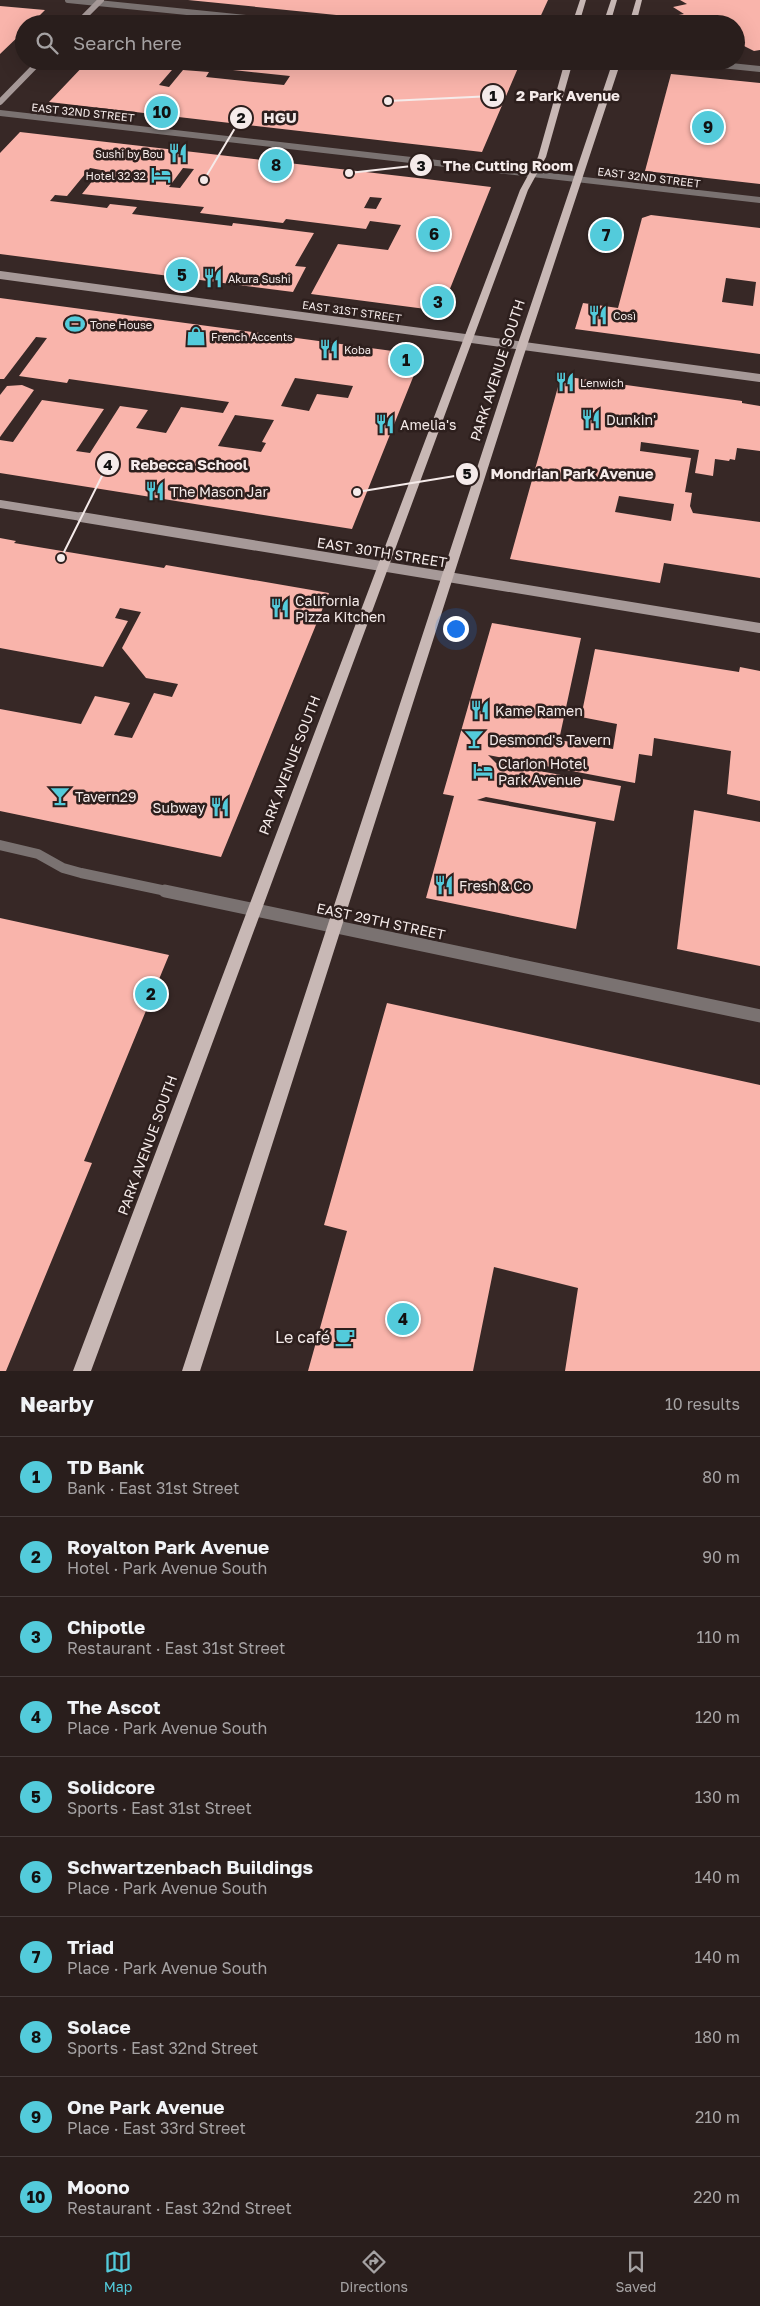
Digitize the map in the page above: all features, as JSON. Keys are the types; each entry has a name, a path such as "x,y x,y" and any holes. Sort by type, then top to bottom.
{"main road":[{"path":"578,15 584,0"},
{"path":"609,15 614,0"},
{"path":"635,15 639,0"},
{"name":"PARK AVENUE SOUTH","path":"82,1371 524,190 545,148 567,70"},
{"name":"PARK AVENUE SOUTH","path":"191,1371 522,346 614,70"}],"street":[{"path":"68,0 221,15"},
{"path":"86,15 99,2"},
{"path":"745,67 760,69"},
{"path":"0,102 31,70"},
{"name":"EAST 32ND STREET","path":"0,112 760,200"},
{"name":"EAST 31ST STREET","path":"0,275 760,378"},
{"name":"EAST 30TH STREET","path":"0,504 760,628"},
{"name":"EAST 29TH STREET","path":"0,845 38,854 64,868 81,873 760,1016"}],"building":[{"path":"188,0 548,0 541,15 337,15"},
{"path":"680,0 760,0 760,50 754,51 745,46 745,15 678,15 684,14 673,7 687,4"},
{"path":"0,6 45,10 40,15 15,15 15,40 0,54"},
{"path":"79,70 172,70 159,85 169,87 183,70 209,72 206,77 284,85 290,76 233,70 517,70 482,152 49,102"},
{"path":"671,74 760,83 760,184 645,171"},
{"path":"20,132 491,187 441,311 311,294 338,244 388,250 401,225 370,221 366,229 286,219 283,223 200,213 204,207 82,194 101,170 90,168 67,196 55,195 50,201 107,208 110,204 137,207 132,214 232,226 233,223 314,233 295,266 306,267 293,292 0,254 0,153","holes":["183,168 194,169 180,188 169,187","370,197 382,198 376,209 364,208"]},
{"path":"651,215 760,228 760,354 575,329 583,303 618,308 642,218","holes":["726,278 756,282 753,306 722,302"]},
{"path":"0,298 422,355 352,529 0,473 0,440 13,442 42,400 104,409 76,451 90,453 120,406 148,410 136,428 166,433 181,407 223,413 229,402 69,379 67,383 19,376 47,338 36,337 4,379 0,379","holes":["295,378 353,386 348,398 317,394 309,411 281,406","235,415 274,420 262,442 266,443 261,452 218,446"]},
{"path":"561,376 742,401 742,403 760,406 760,451 737,448 735,460 715,459 713,476 695,473 699,450 641,442 640,451 691,458 685,492 692,493 690,506 693,513 760,522 760,578 664,563 660,583 510,559","holes":["619,496 674,504 671,521 615,512"]},
{"path":"22,385 34,390 0,437 0,395 7,386"},
{"path":"0,538 16,541 14,543 164,568 166,565 329,593 221,857 0,811 0,709 81,724 95,696 130,703 114,735 132,738 154,693 172,697 178,684 146,678 122,648 141,612 120,608 115,618 128,621 103,667 0,648"},
{"path":"492,623 581,638 559,740 613,749 617,724 581,717 595,649 739,672 740,667 760,671 760,801 727,794 731,751 654,738 652,756 639,754 635,783 488,755 496,763 621,786 614,821 486,797 477,800 596,822 576,929 426,898 454,796 443,794"},
{"path":"694,810 760,822 760,966 677,949"},
{"path":"0,918 169,955 84,1161 92,1163 6,1371 0,1371"},
{"path":"387,1003 760,1085 760,1371 565,1371 578,1288 494,1267 473,1371 308,1371 347,1231 324,1225"}],"place":[{"name":"2 Park Avenue","path":"388,101"},
{"name":"Moono","path":"162,112"},
{"name":"One Park Avenue","path":"708,127"},
{"name":"Sushi by Bou","path":"178,153"},
{"name":"Solace","path":"276,165"},
{"name":"The Cutting Room","path":"349,173"},
{"name":"Hotel 32 32","path":"161,175"},
{"name":"HGU","path":"204,180"},
{"name":"Schwartzenbach Buildings","path":"434,234"},
{"name":"Triad","path":"606,235"},
{"name":"Solidcore","path":"182,275"},
{"name":"Akura Sushi","path":"213,278"},
{"name":"Chipotle","path":"438,302"},
{"name":"Così","path":"598,315"},
{"name":"Tone House","path":"75,324"},
{"name":"French Accents","path":"196,336"},
{"name":"Koba","path":"329,349"},
{"name":"TD Bank","path":"406,360"},
{"name":"Lenwich","path":"565,382"},
{"name":"Dunkin'","path":"591,419"},
{"name":"Amelia's","path":"385,424"},
{"name":"The Mason Jar","path":"155,491"},
{"name":"Mondrian Park Avenue","path":"357,492"},
{"name":"Rebecca School","path":"61,558"},
{"name":"California Pizza Kitchen","path":"280,608"},
{"name":"Kame Ramen","path":"480,710"},
{"name":"Desmond's Tavern","path":"474,739"},
{"name":"Clarion Hotel Park Avenue","path":"483,771"},
{"name":"Tavern29","path":"60,796"},
{"name":"Subway","path":"220,807"},
{"name":"Fresh & Co","path":"444,885"},
{"name":"Royalton Park Avenue","path":"151,994"},
{"name":"The Ascot","path":"403,1319"},
{"name":"Le café","path":"345,1337"}]}
